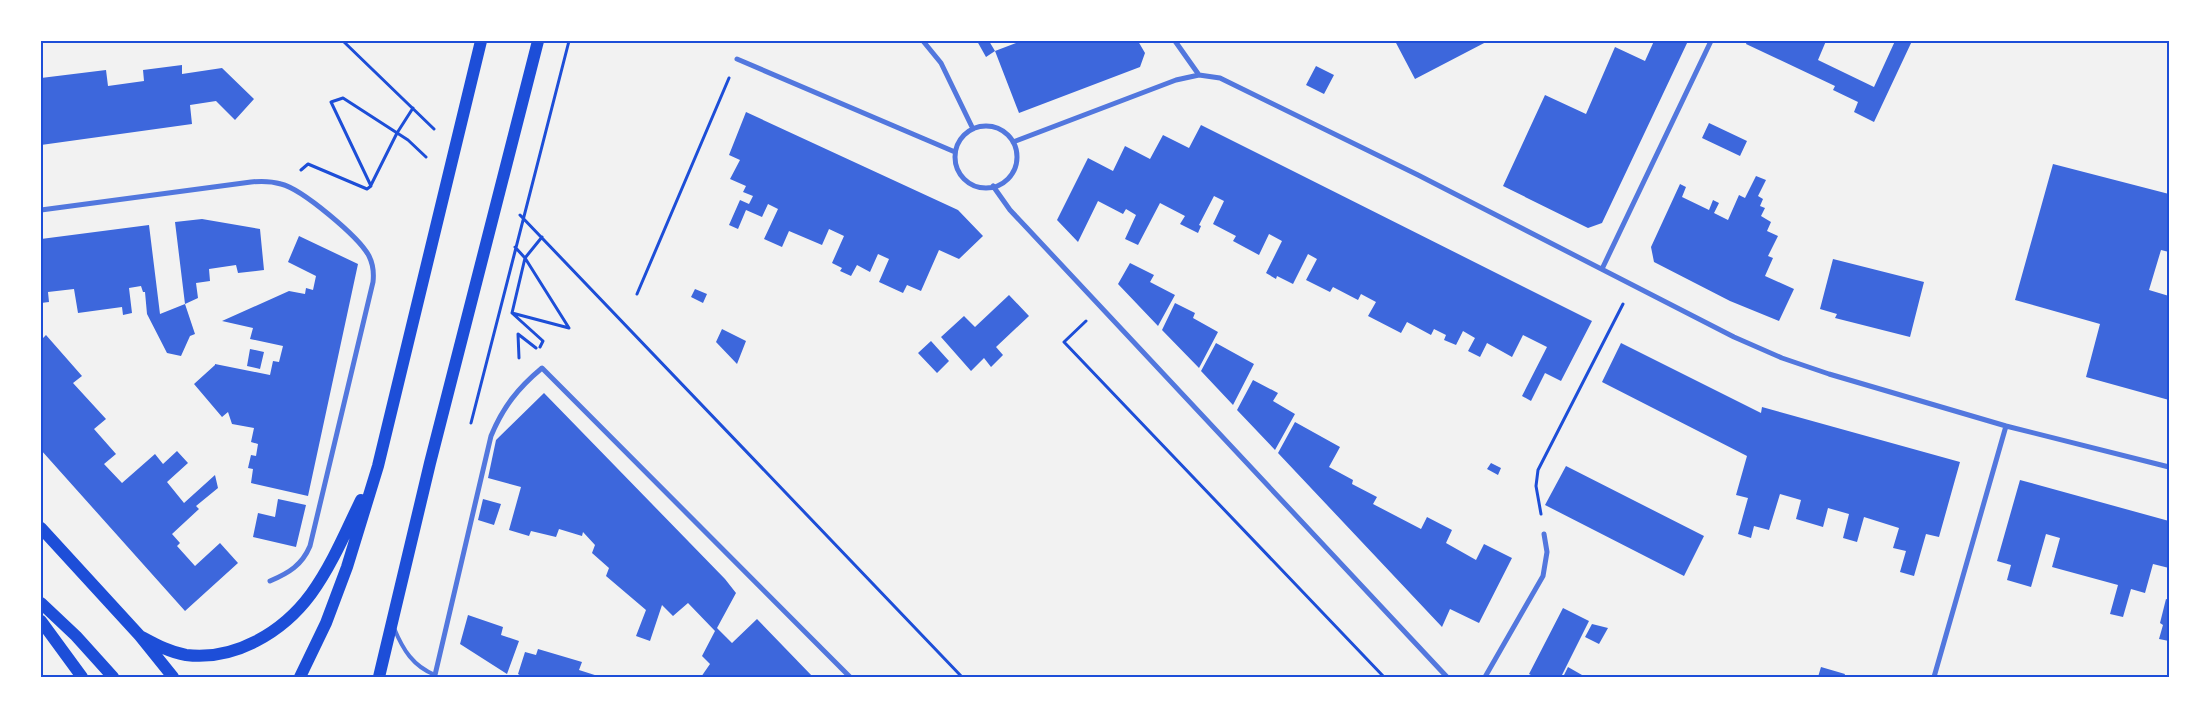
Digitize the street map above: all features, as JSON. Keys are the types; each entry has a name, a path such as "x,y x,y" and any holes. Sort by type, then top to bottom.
{"main road":[{"path":"300,677 339,590 378,466 481,41"},
{"path":"379,677 430,463 538,41"},
{"path":"140,636 157,646 187,655 226,652 250,644 269,634 288,619 310,595 330,565 378,466"},
{"path":"41,528 140,636 173,677"},
{"path":"41,603 76,636 113,677"},
{"path":"41,621 82,677"}],"street":[{"path":"923,41 940,63 973,129"},
{"path":"1175,41 1199,75"},
{"path":"1602,269 1711,41"},
{"path":"737,59 956,152"},
{"path":"1013,142 1176,80 1199,75 1229,82 1418,175 1734,337 1782,358 1829,374 2006,426 2169,467"},
{"path":"993,127 1002,131 1013,142 1016,157 1013,172 1006,180 993,186 978,187 965,180 957,167 956,152 961,138 973,129 993,127"},
{"path":"41,210 251,182 282,184 307,197 357,240 369,256 374,282 310,546 300,564 282,576 270,581"},
{"path":"993,186 1010,210 1447,677"},
{"path":"435,675 490,436 498,419 520,387 542,368 850,677"},
{"path":"1934,677 2006,426"},
{"path":"1485,677 1543,576 1546,552 1544,534"}],"lane":[{"path":"392,622 408,655 424,671 435,675"}],"path":[{"path":"282,184 308,164 367,189 371,186 397,133 414,108 343,41"},
{"path":"470,425 569,41"},
{"path":"637,294 737,59"},
{"path":"371,186 331,102 343,98 408,140"},
{"path":"532,227 962,677"},
{"path":"512,313 524,257 542,237"},
{"path":"512,313 569,328 524,257"},
{"path":"1544,534 1536,486 1538,470 1632,286"},
{"path":"1101,307 1064,342 1384,677"},
{"path":"512,313 543,340 538,350 518,334 520,387"}],"building":[{"path":"977,41 989,41 995,51 986,57"},
{"path":"1021,41 1138,41 1145,53 1140,67 1019,113 995,51"},
{"path":"1395,41 1488,41 1415,79"},
{"path":"1654,41 1688,41 1602,223 1588,228 1503,186 1545,95 1586,114 1615,47 1645,61"},
{"path":"1747,41 1826,41 1818,60 1874,87 1895,41 1912,41 1874,122 1854,112 1858,102 1833,90 1835,86 1746,44"},
{"path":"182,65 182,74 222,68 254,99 235,120 216,101 190,105 192,124 41,145 41,78 106,70 108,86 144,81 143,70"},
{"path":"1316,66 1334,75 1324,94 1306,85"},
{"path":"746,112 958,210 983,236 959,259 939,250 921,291 907,285 903,293 879,282 889,259 878,254 870,272 857,265 851,276 840,271 842,268 832,263 844,236 829,229 822,245 789,231 782,247 764,239 778,209 768,204 762,217 746,210 738,229 729,225 740,200 749,204 753,196 743,192 746,186 730,179 740,160 729,155"},
{"path":"1709,123 1747,141 1740,156 1702,138"},
{"path":"1201,125 1592,321 1561,381 1545,373 1531,401 1522,396 1547,347 1523,335 1512,357 1487,343 1480,357 1468,351 1475,338 1463,331 1456,345 1444,340 1446,335 1434,329 1431,335 1407,322 1401,333 1368,316 1376,302 1361,294 1358,300 1333,287 1330,292 1306,280 1317,259 1308,254 1293,284 1277,276 1276,279 1266,273 1282,241 1269,234 1259,255 1233,241 1236,236 1213,224 1224,201 1214,196 1199,225 1201,226 1198,233 1180,224 1185,216 1160,203 1138,245 1125,239 1136,215 1126,209 1123,214 1098,201 1078,242 1057,220 1088,158 1113,171 1125,146 1150,159 1163,135 1189,148"},
{"path":"2053,164 2169,194 2169,252 2161,250 2149,290 2169,296 2169,400 2086,377 2100,324 2015,300"},
{"path":"1756,176 1766,180 1758,196 1763,199 1760,206 1765,208 1761,216 1771,222 1767,231 1778,236 1768,256 1773,258 1765,276 1794,289 1779,321 1730,301 1654,262 1651,247 1680,184 1686,187 1682,197 1709,210 1713,200 1719,203 1714,213 1728,220 1739,195 1745,198"},
{"path":"202,219 260,229 264,270 238,273 236,265 209,269 210,281 196,283 198,298 185,304 175,222"},
{"path":"149,225 160,314 185,304 195,334 190,336 181,356 167,353 147,314 145,292 143,292 141,286 129,288 132,313 123,315 122,307 78,313 74,289 48,292 49,302 41,303 41,239"},
{"path":"299,236 358,264 308,496 251,483 253,469 248,468 251,455 256,456 258,444 251,442 254,428 232,424 228,412 222,417 194,384 215,364 270,375 273,361 279,362 283,346 250,339 253,328 222,321 289,291 305,294 306,288 313,290 316,276 288,262"},
{"path":"1833,259 1924,282 1910,337 1835,318 1837,314 1820,309"},
{"path":"1130,263 1154,275 1150,282 1175,295 1158,326 1118,284"},
{"path":"695,289 707,294 703,303 691,297"},
{"path":"1009,295 1029,316 996,347 1003,355 991,367 984,358 971,371 941,337 964,316 975,327"},
{"path":"1175,303 1195,313 1193,318 1218,332 1199,368 1162,330"},
{"path":"722,329 746,341 737,364 716,342"},
{"path":"46,335 82,376 73,383 106,419 94,429 116,454 104,464 122,483 155,454 163,464 177,451 188,463 167,482 184,503 215,475 218,488 196,506 199,509 172,534 180,543 177,546 195,566 220,543 238,563 185,611 41,450 41,340"},
{"path":"931,341 949,361 937,373 918,353"},
{"path":"1216,343 1254,364 1233,405 1201,371"},
{"path":"1621,343 1761,413 1762,407 1960,462 1939,537 1926,534 1914,576 1900,572 1906,551 1893,548 1899,528 1864,517 1857,542 1843,538 1849,514 1828,508 1823,527 1796,519 1801,500 1780,494 1769,530 1754,526 1751,538 1738,534 1748,498 1736,495 1747,456 1602,382"},
{"path":"250,349 264,352 260,369 247,366"},
{"path":"1253,380 1278,393 1273,401 1295,414 1275,450 1237,410"},
{"path":"544,393 725,579 736,593 717,628 732,643 757,619 813,677 701,677 710,664 702,656 715,631 688,603 673,616 662,605 650,641 636,636 646,610 606,576 609,568 592,553 595,545 583,532 582,536 559,529 556,537 531,531 529,536 509,530 521,487 488,478 496,440"},
{"path":"1295,422 1340,447 1329,467 1353,480 1352,484 1377,497 1373,504 1421,529 1427,517 1452,530 1446,543 1476,560 1484,544 1512,558 1479,623 1450,609 1442,627 1278,453"},
{"path":"1491,463 1501,468 1498,475 1487,469"},
{"path":"1566,466 1704,536 1684,576 1545,505"},
{"path":"2020,480 2169,521 2169,568 2153,564 2145,593 2131,589 2123,617 2110,614 2118,585 2052,567 2060,538 2046,534 2031,587 2007,580 2011,565 1997,561"},
{"path":"278,499 306,505 296,547 253,537 258,513 275,517"},
{"path":"483,499 501,504 494,525 478,520"},
{"path":"2166,599 2169,600 2169,641 2159,639 2163,625 2160,623"},
{"path":"1563,608 1589,621 1561,677 1535,677 1529,674"},
{"path":"468,615 503,627 501,635 519,641 507,674 460,644"},
{"path":"1592,624 1608,628 1599,644 1585,637"},
{"path":"538,649 582,662 579,670 601,677 523,677 518,674 525,652 536,655"},
{"path":"1568,667 1582,675 1581,677 1563,677"},
{"path":"1821,667 1845,674 1844,677 1818,677"}]}
